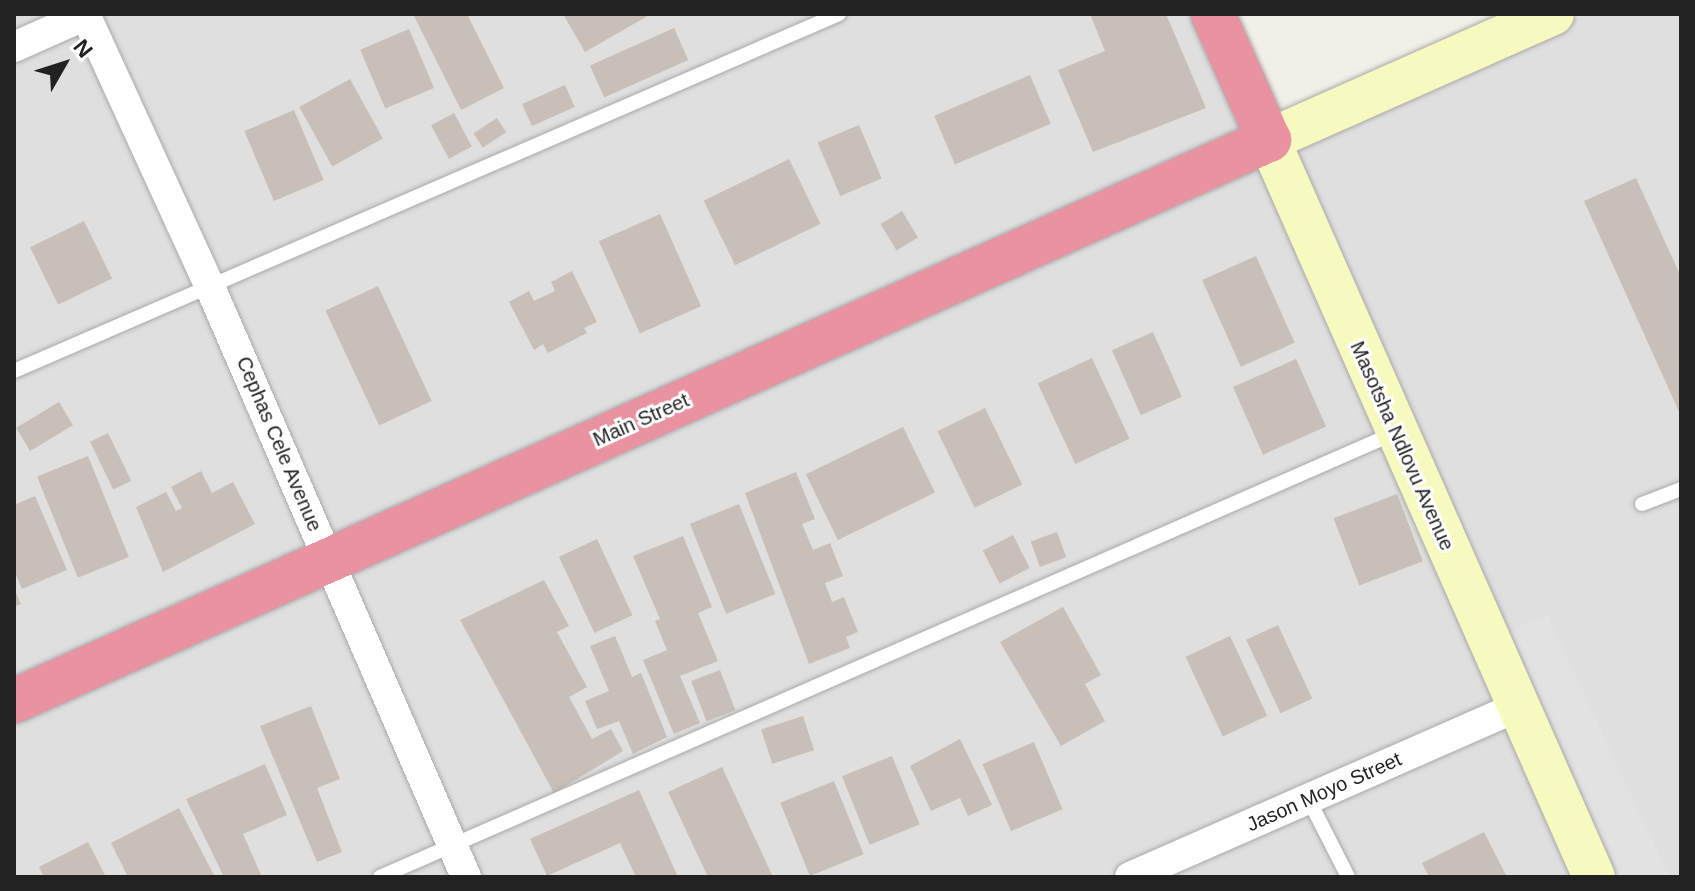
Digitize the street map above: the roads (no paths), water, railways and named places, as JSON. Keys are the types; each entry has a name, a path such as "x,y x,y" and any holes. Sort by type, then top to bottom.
{"highway":[{"name":"Masotsha Ndlovu Avenue","path":"1213,14 1269,140"},
{"name":"Main Street","path":"14,701 328,557 1269,140"}],"street":[{"name":"Cephas Cele Avenue","path":"86,14 211,289 466,877"},
{"path":"14,47 86,14"},
{"path":"1269,140 1553,14"},
{"name":"Masotsha Ndlovu Avenue","path":"1269,140 1395,433 1594,877"},
{"name":"Jason Moyo Street","path":"1130,877 1518,707"}],"lane":[{"path":"14,371 211,289 839,14"},
{"path":"380,877 1395,433"},
{"path":"1642,504 1681,489"},
{"path":"1308,798 1348,877"}]}
